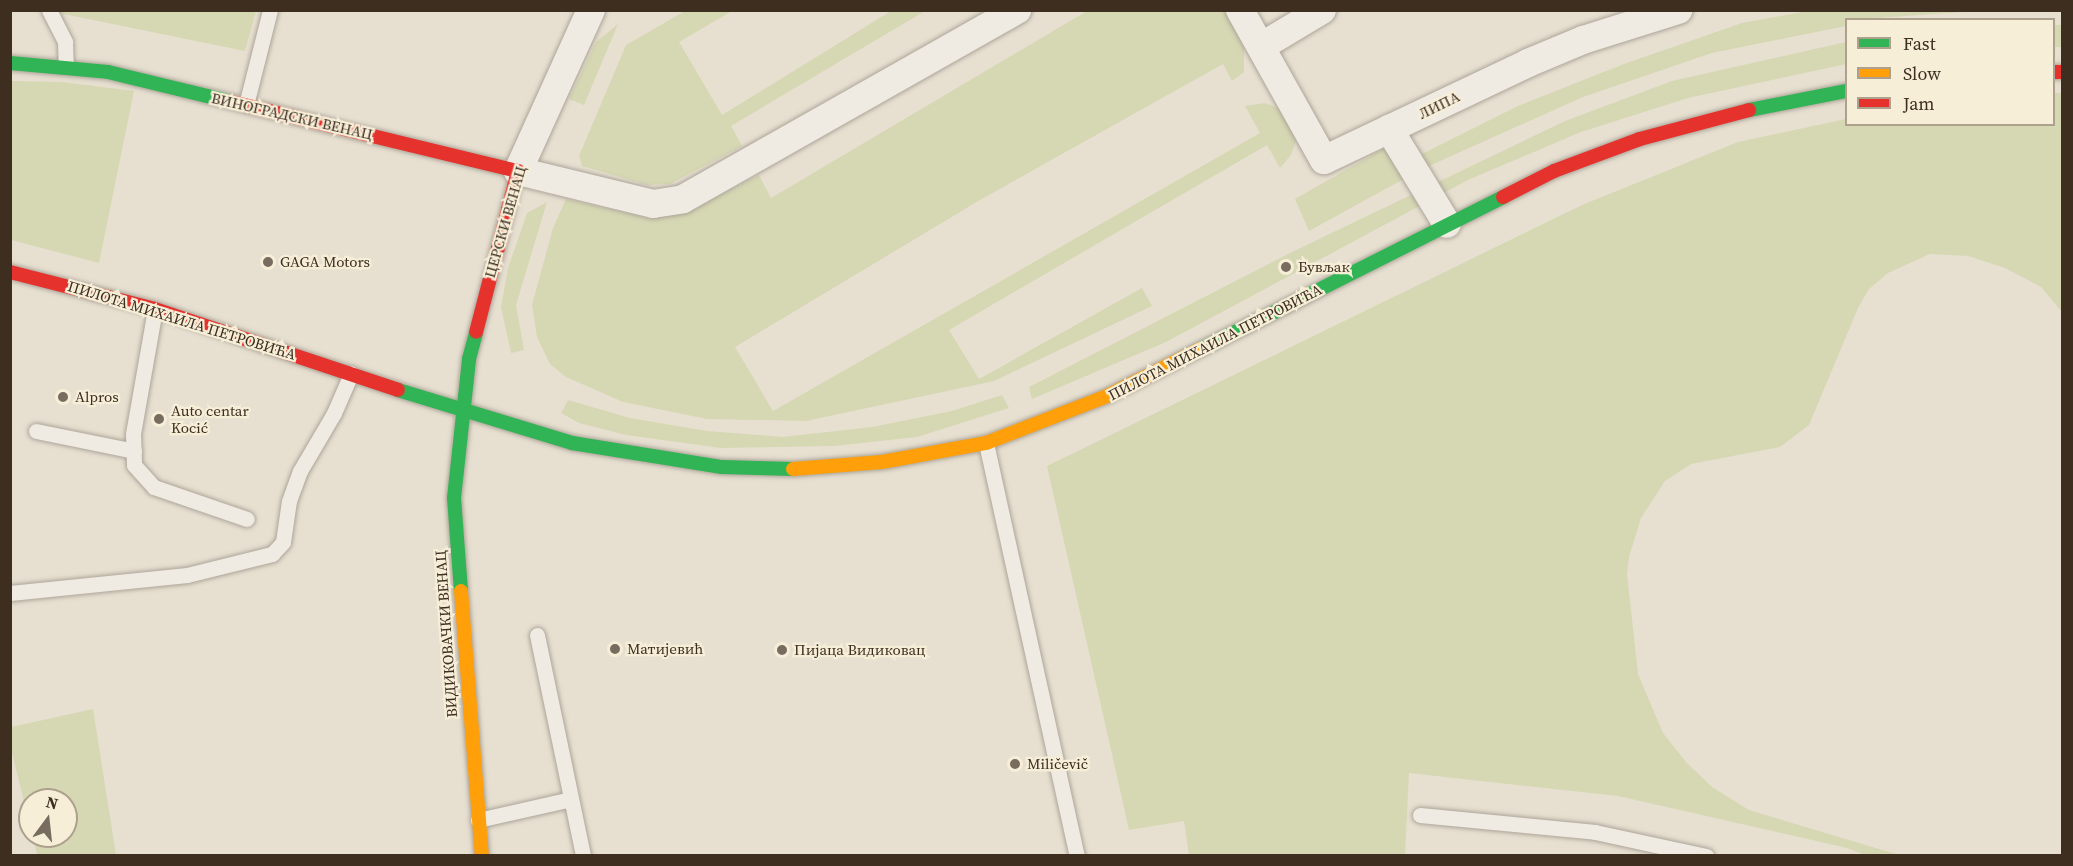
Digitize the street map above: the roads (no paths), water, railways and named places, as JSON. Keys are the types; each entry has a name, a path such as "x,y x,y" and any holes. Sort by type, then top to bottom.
{"main road":[{"name":"ВИНОГРАДСКИ ВЕНАЦ","path":"10,63 66,66 108,72 518,171"},
{"name":"ПИЛОТА МИХАИЛА ПЕТРОВИЋА","path":"10,272 155,309 461,411 572,443 722,467 792,469 882,462 986,442 1082,406 1171,366 1554,171 1640,139 1716,117 1845,91"},
{"name":"ЦЕРСКИ ВЕНАЦ","path":"461,411 469,359 518,171"},
{"name":"ВИДИКОВАЧКИ ВЕНАЦ","path":"461,411 454,498 477,820 482,855"}],"street":[{"path":"518,171 652,204 683,199 1017,10"},
{"name":"ЛИПА","path":"1240,10 1324,160 1583,40 1678,10"},
{"path":"1262,46 1322,10"},
{"name":"ЦЕРСКИ ВЕНАЦ","path":"518,171 595,12"},
{"path":"1389,129 1447,224"}],"lane":[{"path":"49,10 65,42 66,66"},
{"path":"246,105 270,10"},
{"path":"155,309 133,434 134,465 154,487 247,519"},
{"path":"10,593 187,574 272,554 283,542 289,501 300,471 334,413 351,374"},
{"path":"36,431 134,451"},
{"path":"986,442 1077,855"},
{"path":"537,635 583,855"},
{"path":"477,820 571,799"},
{"path":"1420,815 1596,832 1706,855"}],"place":[{"name":"GAGA Motors","path":"268,262"},
{"name":"Бувљак","path":"1286,267"},
{"name":"Alpros","path":"63,397"},
{"name":"Auto centar Kocić","path":"159,419"},
{"name":"Матијевић","path":"615,649"},
{"name":"Пијаца Видиковац","path":"782,650"},
{"name":"Miličevič","path":"1015,764"}]}
